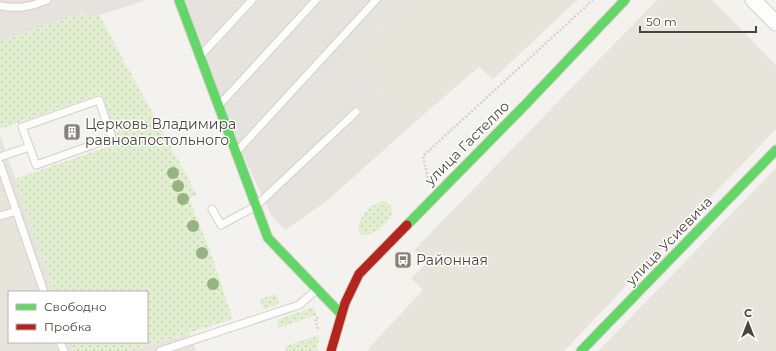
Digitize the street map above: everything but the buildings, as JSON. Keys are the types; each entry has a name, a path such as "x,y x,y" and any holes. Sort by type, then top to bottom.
{"street":[{"name":"улица Гастелло","path":"331,351 345,303 359,274 524,106 625,0"},
{"path":"754,0 776,23"},
{"path":"181,1 200,57 268,238 316,290 341,314"},
{"name":"улица Усиевича","path":"581,351 776,150"}],"lane":[{"path":"0,6 14,8 30,6 47,0"},
{"path":"200,57 252,0"},
{"path":"218,106 316,0"},
{"path":"236,153 376,0"},
{"path":"99,100 112,138 36,165 29,147 22,127 99,100"},
{"path":"212,209 221,225 256,206 356,112"},
{"path":"0,157 29,147"},
{"path":"0,164 44,291"},
{"path":"0,216 17,211"},
{"path":"160,351 299,305 316,290"}],"path":[{"path":"432,198 423,156 593,0"}],"shaded area":[{"path":"0,0 147,0 90,18 83,12 0,41"},
{"path":"185,0 403,0 347,58 363,72 373,88 407,129 328,200 285,230 271,215 243,155"},
{"path":"403,0 577,0 493,79 479,67 407,129 373,88 363,72 347,58"},
{"path":"657,0 712,0 776,65 776,129 564,351 369,351 368,349 423,290 411,278 426,264 414,250"},
{"path":"0,135 54,291 8,291 8,343 71,343 74,351 0,351"},
{"path":"776,168 776,351 598,351"},
{"path":"190,333 196,351 131,351"}],"green space":[{"path":"83,12 90,18 99,15 197,195 189,198 210,251 233,319 131,351 74,351 71,343 148,343 148,291 54,291 15,179 118,143 101,94 0,129 0,41"},
{"path":"383,201 390,205 392,210 388,221 382,227 370,234 364,235 359,233 360,223 365,213 374,205"},
{"path":"276,294 279,304 264,309 260,299"},
{"path":"314,307 317,315 279,328 276,320"},
{"path":"319,335 317,351 286,351 285,346"}],"traffic: fast":[{"path":"179,0 268,238 341,314"},
{"path":"407,225 524,106 625,0"},
{"path":"581,351 776,150"}],"traffic: jam":[{"path":"331,351 345,303 359,274 407,225"}],"place":[{"name":"Церковь Владимира равноапостольного","path":"72,132"},
{"name":"Районная","path":"403,260"}]}
